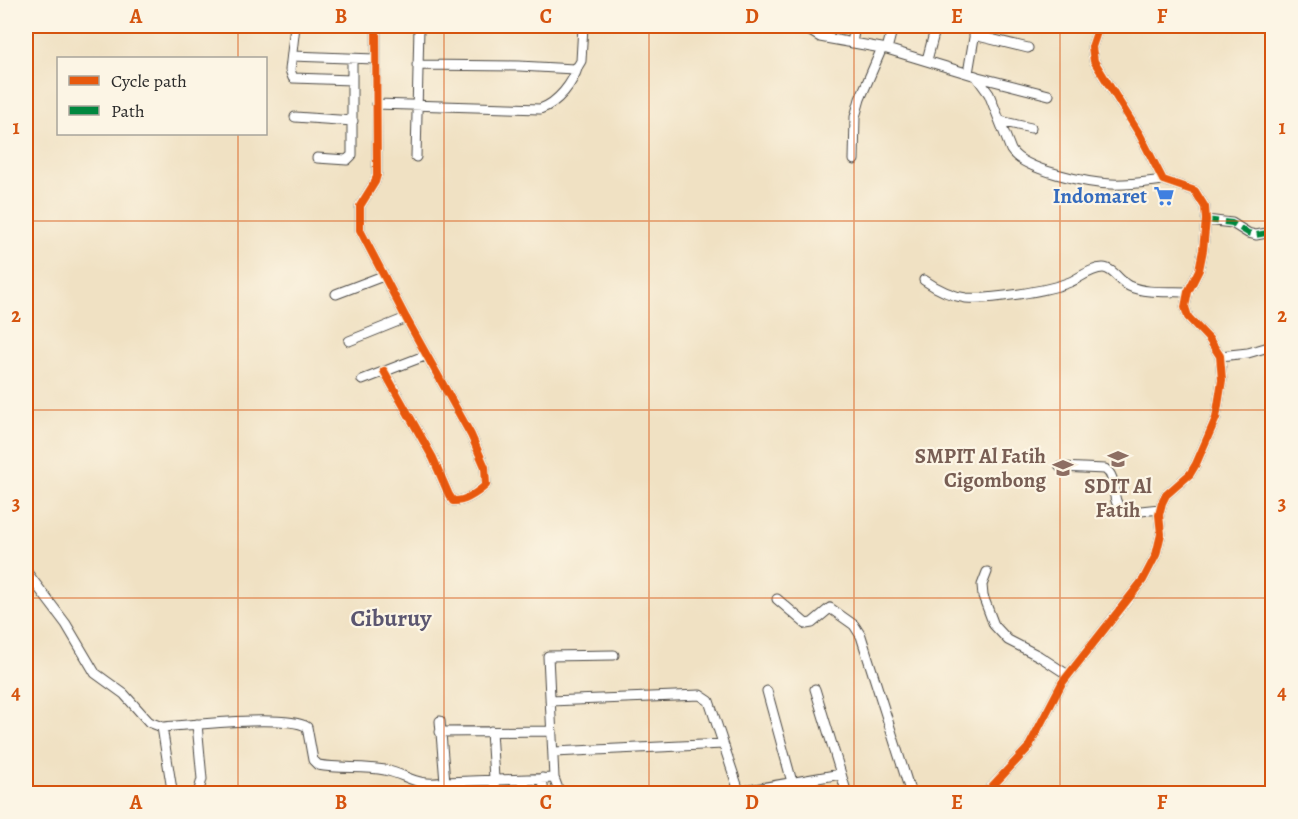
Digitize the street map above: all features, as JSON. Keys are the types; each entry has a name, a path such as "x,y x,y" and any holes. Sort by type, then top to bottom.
{"street":[{"path":"295,26 290,74 292,78 352,80"},
{"path":"375,26 377,175 360,206 359,221 363,239 471,435 484,467 486,484 459,501 453,501 448,495 433,458 384,371"},
{"path":"416,157 418,26"},
{"path":"376,104 540,109 553,103 575,75 582,52 583,26"},
{"path":"805,26 820,37 884,48 1049,95"},
{"path":"852,43 855,26"},
{"path":"854,160 855,117 860,99 893,26"},
{"path":"927,60 936,26"},
{"path":"1099,26 1092,46 1094,62 1140,135 1163,180"},
{"path":"972,74 975,30 1028,48"},
{"path":"292,56 375,59"},
{"path":"317,158 350,159 352,155 352,59"},
{"path":"417,65 519,66 570,70 578,66"},
{"path":"972,74 986,87 1014,155 1028,164 1107,184 1163,180 1195,191 1205,207 1206,220 1201,262 1188,292 1185,307 1188,317 1214,344 1220,356 1222,387 1214,426 1192,471 1166,495 1160,509 1160,540 1156,555 1143,580 1068,675 1033,741 985,794"},
{"path":"295,117 353,121"},
{"path":"1000,121 1031,128"},
{"path":"1206,220 1232,223 1248,234 1272,232"},
{"path":"924,280 940,291 964,298 983,298 1048,289 1071,282 1089,272 1107,268 1130,286 1159,291 1188,292"},
{"path":"336,294 383,276"},
{"path":"349,341 406,318"},
{"path":"1220,356 1248,353 1272,346"},
{"path":"362,380 427,355"},
{"path":"1059,467 1105,469 1112,476 1114,497 1119,508 1131,512 1160,509"},
{"path":"26,571 66,624 95,674 124,694 149,722 162,727 247,721 303,725 309,733 313,760 318,765 383,770 420,783 555,778"},
{"path":"987,572 982,585 983,596 994,625 1008,640 1068,675"},
{"path":"777,599 806,624 812,623 830,608 847,619 858,630 911,794"},
{"path":"560,794 555,778 548,656 614,655"},
{"path":"815,689 847,794"},
{"path":"767,691 792,782"},
{"path":"550,700 700,694 709,701 740,793"},
{"path":"440,721 445,782"},
{"path":"196,724 202,780 198,794"},
{"path":"162,727 172,790"},
{"path":"491,731 495,794"},
{"path":"440,732 552,731"},
{"path":"554,752 723,744"},
{"path":"726,794 841,774"},
{"path":"543,778 543,794"}],"marked path":[{"path":"1206,220 1232,223 1256,235 1272,232"}],"cycle path":[{"path":"376,26 377,175 360,206 360,230 471,435 485,467 486,485 466,498 453,501 433,458 384,371"},
{"path":"985,794 1028,748 1062,683 1143,580 1156,555 1161,534 1159,515 1162,503 1166,495 1190,474 1196,464 1216,418 1222,380 1220,356 1209,339 1188,317 1185,307 1188,292 1199,270 1206,220 1205,207 1195,191 1163,180 1140,135 1094,61 1092,47 1099,26"}],"place":[{"name":"Indomaret","path":"1164,196"},
{"name":"SDIT Al Fatih","path":"1118,459"},
{"name":"SMPIT Al Fatih Cigombong","path":"1063,468"}],"district":[{"name":"Ciburuy","path":"391,618"}]}
